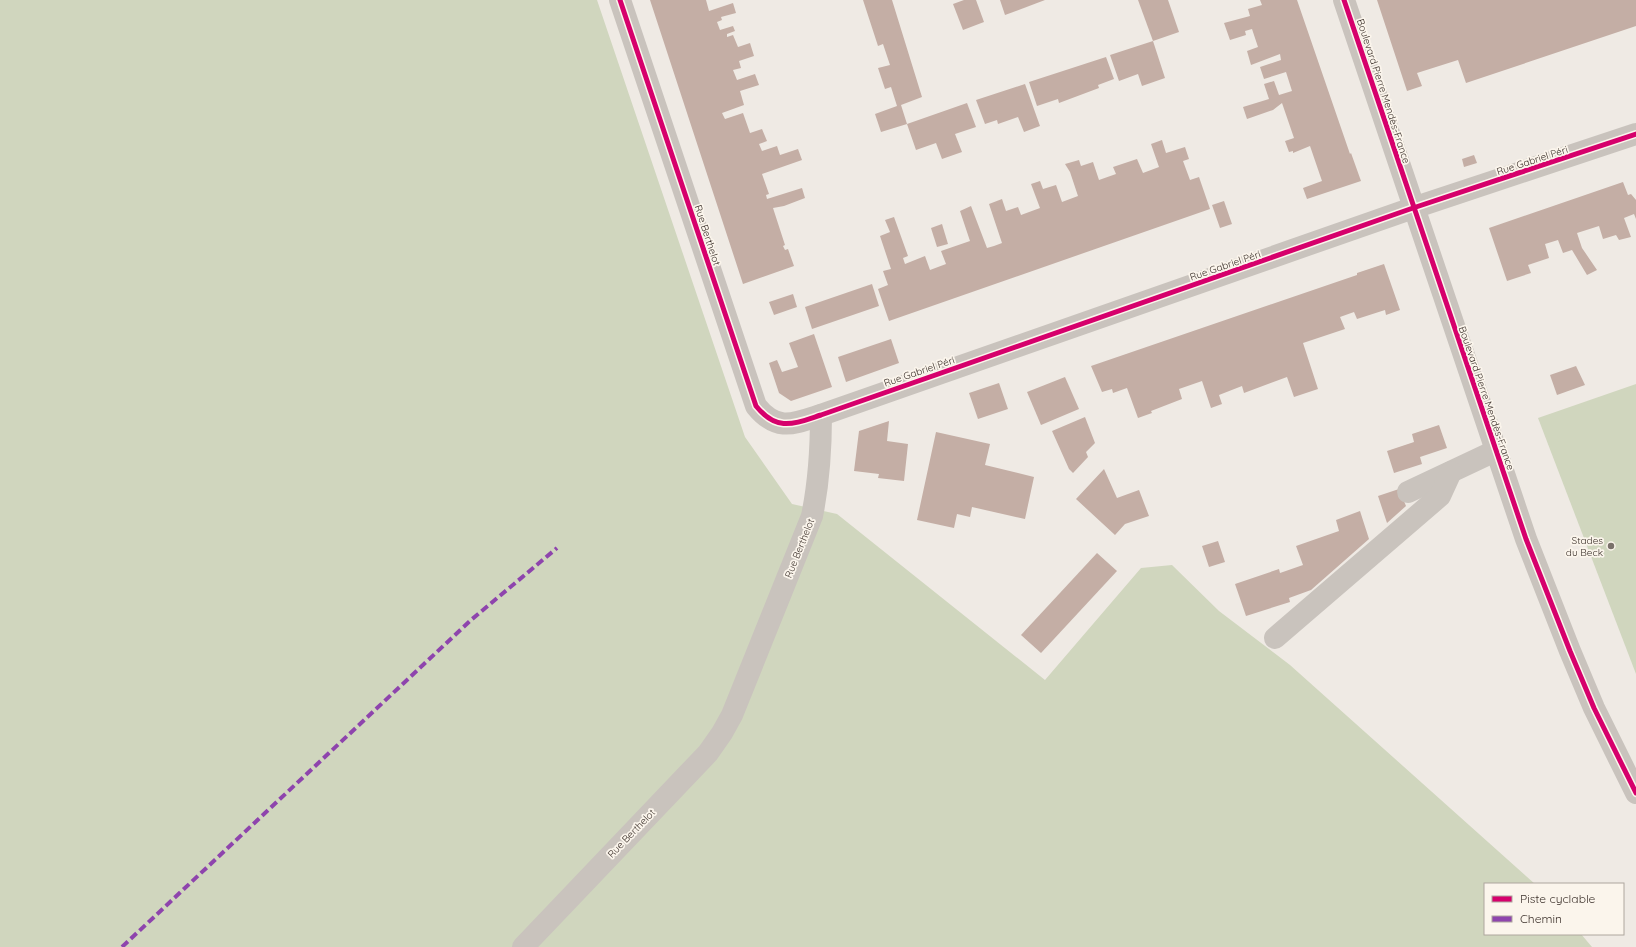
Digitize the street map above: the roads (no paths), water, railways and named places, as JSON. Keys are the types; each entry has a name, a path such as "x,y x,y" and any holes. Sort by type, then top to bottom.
{"street":[{"name":"Rue Berthelot","path":"523,947 708,753 722,733 732,715 812,516 818,490 821,415 800,422 786,424 774,422 764,415 756,406 620,0"},
{"name":"Boulevard Pierre Mendès-France","path":"1344,0 1495,451 1526,539 1594,708 1636,793"},
{"name":"Rue Gabriel Péri","path":"821,415 1413,208 1636,134"},
{"path":"1408,492 1495,451"},
{"path":"1275,638 1440,496 1452,472"}],"place":[{"name":"Stades du Beck","path":"1611,546"}]}
